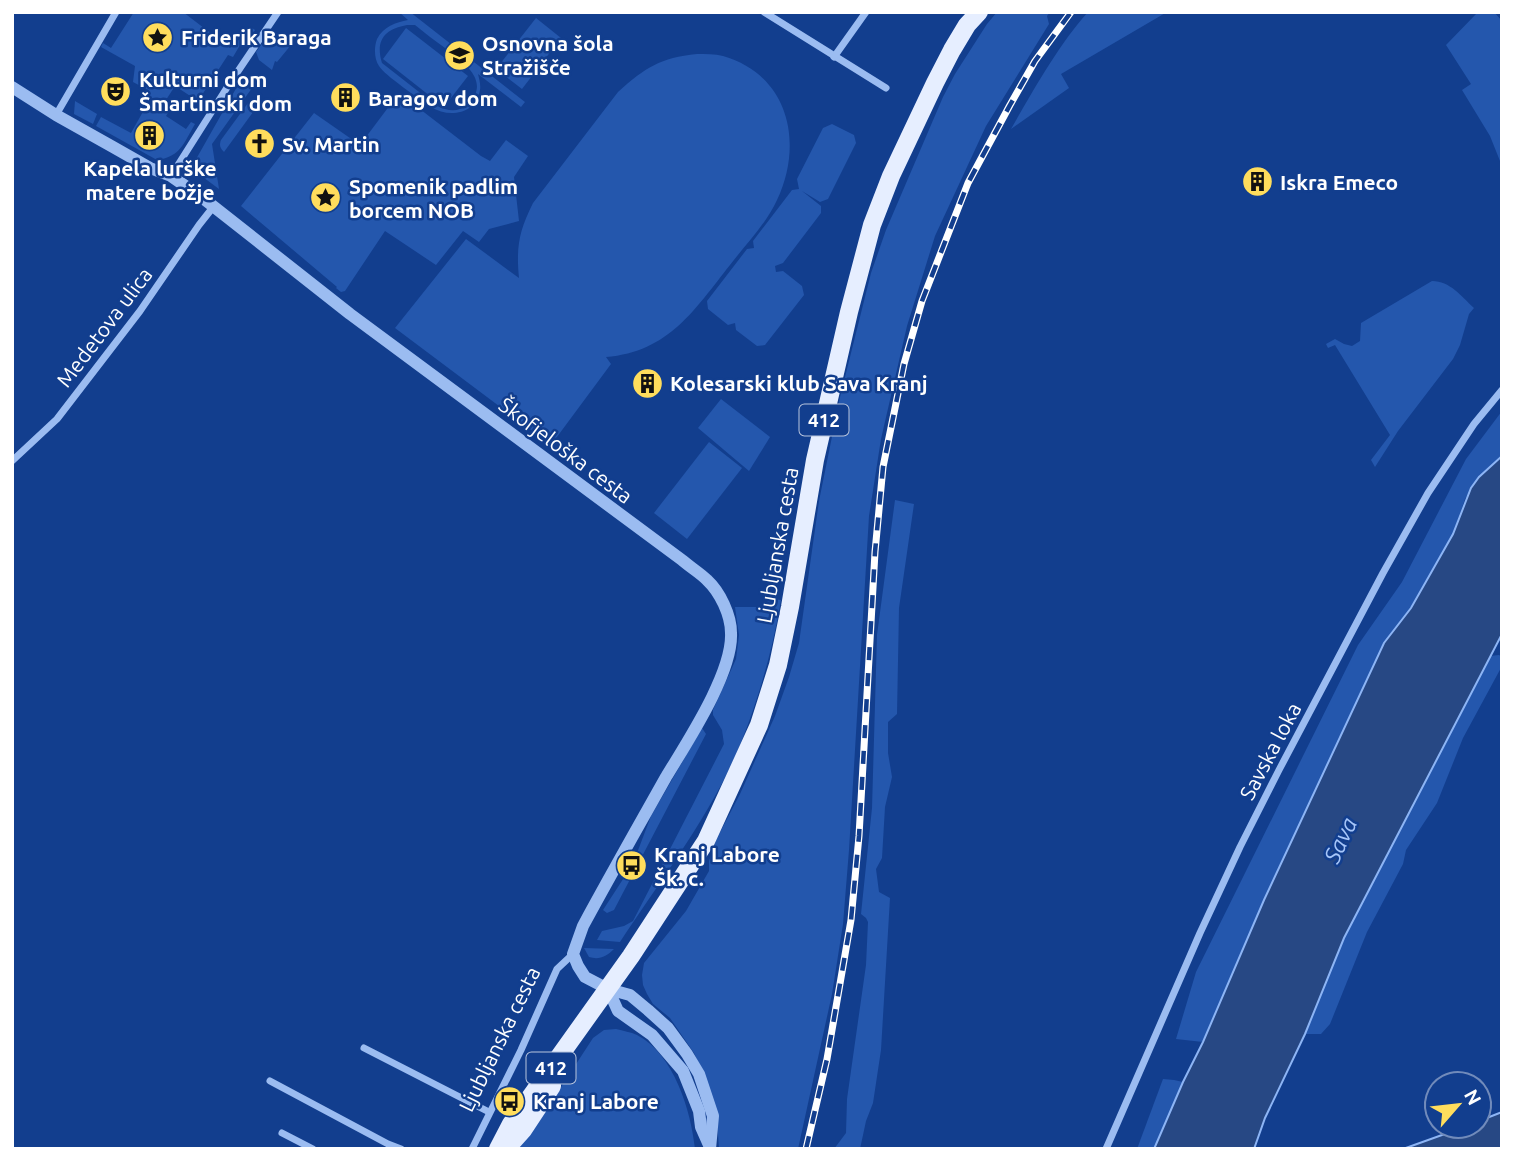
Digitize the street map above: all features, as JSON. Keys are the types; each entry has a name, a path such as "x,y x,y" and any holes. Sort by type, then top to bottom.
{"main road":[{"name":"Ljubljanska cesta","path":"498,1149 511,1124 608,989 706,841 759,725 778,665 818,447 872,225 891,176 935,83 962,33 979,12"},
{"name":"Ljubljanska cesta","path":"506,1149 523,1130 596,1019 608,989"}],"street":[{"path":"56,115 116,12"},
{"path":"171,176 278,12"},
{"path":"764,12 886,88"},
{"path":"834,57 866,12"},
{"name":"Škofjeloška cesta","path":"12,87 56,115 171,176 214,206 351,314 682,560 708,581 719,596 732,631 730,650 723,670 702,716 587,917 573,954"},
{"name":"Medetova ulica","path":"12,461 57,419 141,311 214,206"},
{"name":"Savska loka","path":"1106,1149 1200,933 1279,770 1428,493 1474,424 1502,390"},
{"path":"573,954 585,977 608,989 630,995 668,1028 687,1054 699,1074 713,1116 710,1149"},
{"name":"Ljubljanska cesta","path":"472,1149 557,969 573,954"},
{"path":"608,989 618,1011 652,1035 683,1071 710,1149"},
{"path":"364,1048 489,1112"},
{"path":"270,1082 401,1149"},
{"path":"282,1133 313,1149"}],"shaded area":[{"path":"134,12 183,12 230,48 252,28 255,30 248,43 243,40 233,57 228,55 198,101 175,86 164,103 171,108 166,116 186,129 191,122 195,124 176,152 157,160 96,126 101,117 131,133 149,101 148,90 133,82 135,66 101,47 103,43 111,48"},
{"path":"399,12 410,12 525,102 521,107 478,74 480,90 473,105 453,113 445,113 431,107 388,75 376,60 375,46 383,31 408,20","holes":["415,25 472,72 477,87 475,96 464,107 453,110 437,106 382,63 380,48 384,37 393,29"]},
{"path":"997,12 1050,12 1047,16 1049,24 986,126 935,236 907,326 881,439 869,516 843,924 832,994 798,1149 719,1149 717,1120 706,1079 694,1053 670,1018 653,1004 647,994 642,975 644,963 686,911 709,871 709,861 716,840 775,716 799,643 819,501 840,397 871,273 886,230 943,97 955,74"},
{"path":"1088,12 1167,12 1061,74 1069,88 1011,129 1057,53"},
{"path":"1478,12 1494,12 1502,21 1502,166 1490,136 1462,90 1471,84 1446,45"},
{"path":"536,18 561,38 522,89 496,69"},
{"path":"406,28 468,76 444,107 383,59"},
{"path":"272,30 291,45 277,62 275,61 272,70 259,60 256,52"},
{"path":"697,54 723,56 745,65 763,78 776,95 785,114 789,134 785,178 777,200 755,234 678,326 647,347 606,357 611,364 551,445 395,328 466,239 519,278 520,239 533,203 618,92 654,65"},
{"path":"250,80 252,88 212,144 219,189 188,166 195,161 238,85"},
{"path":"399,93 490,161 506,140 528,156 514,177 519,221 489,229 479,242 463,231 436,265 385,231 345,291 341,292 241,206 314,113 360,145"},
{"path":"75,101 97,114 93,124 74,114"},
{"path":"248,103 256,108 224,152 220,146 221,140"},
{"path":"832,124 854,135 856,143 828,199 820,202 802,191 821,206 821,213 783,263 775,266 776,272 783,271 802,286 804,295 765,345 757,346 736,330 735,323 728,325 708,309 707,301 747,249 754,248 753,241 792,190 799,189 797,179 823,128"},
{"path":"1432,281 1450,286 1474,308 1469,314 1453,359 1398,431 1375,467 1371,460 1390,435 1335,345 1328,348 1326,344 1335,339 1352,346 1360,341 1361,323"},
{"path":"721,399 770,437 749,471 698,428"},
{"path":"1502,411 1502,456 1479,477 1465,499 1453,534 1411,608 1384,643 1264,900 1203,1042 1176,1039 1196,972 1358,645 1402,582 1466,459"},
{"path":"709,442 742,468 687,539 654,513"},
{"path":"895,500 914,504 899,608 897,714 888,722 888,753 892,777 885,807 882,858 876,869 879,892 890,898 881,1050 873,1103 860,1149 834,1149 846,1133 847,1099 866,965 868,922 861,914 872,808 877,635"},
{"path":"771,599 781,600 770,653 742,740 717,793 620,942 597,940 602,931 633,921 724,744 722,730 713,710 736,659 739,635 735,607 760,607"},
{"path":"1490,656 1502,657 1502,666 1463,738 1437,803 1406,850 1403,864 1367,932 1330,1024 1321,1034 1305,1034 1344,938"},
{"path":"702,728 706,734 614,910 607,913 603,910 636,863 634,861 651,816"},
{"path":"584,948 614,949 605,956 596,958 589,957"},
{"path":"616,1029 635,1034 650,1044 671,1069 685,1101 695,1149 518,1149 593,1038 604,1030"},
{"path":"1163,1079 1183,1082 1154,1149 1137,1149"}],"water":[{"name":"Sava","path":"1502,456 1502,634 1344,938 1254,1149 1154,1149 1264,900 1384,643 1411,608 1453,534 1471,488"},
{"path":"1502,1112 1502,1149 1403,1149 1428,1140 1493,1140 1493,1116"}],"railway":[{"path":"806,1149 827,1059 851,920 883,467 904,364 922,301 968,183 1035,61 1071,12"}],"place":[{"name":"Friderik Baraga","path":"158,37"},
{"name":"Osnovna šola Stražišče","path":"459,55"},
{"name":"Kulturni dom Šmartinski dom","path":"116,91"},
{"name":"Baragov dom","path":"345,98"},
{"name":"Kapela lurške matere božje","path":"150,136"},
{"name":"Sv. Martin","path":"259,144"},
{"name":"Iskra Emeco","path":"1257,182"},
{"name":"Spomenik padlim borcem NOB","path":"326,198"},
{"name":"Kolesarski klub Sava Kranj","path":"647,383"},
{"name":"Kranj Labore Šk. c.","path":"631,866"},
{"name":"Kranj Labore","path":"510,1101"}]}
